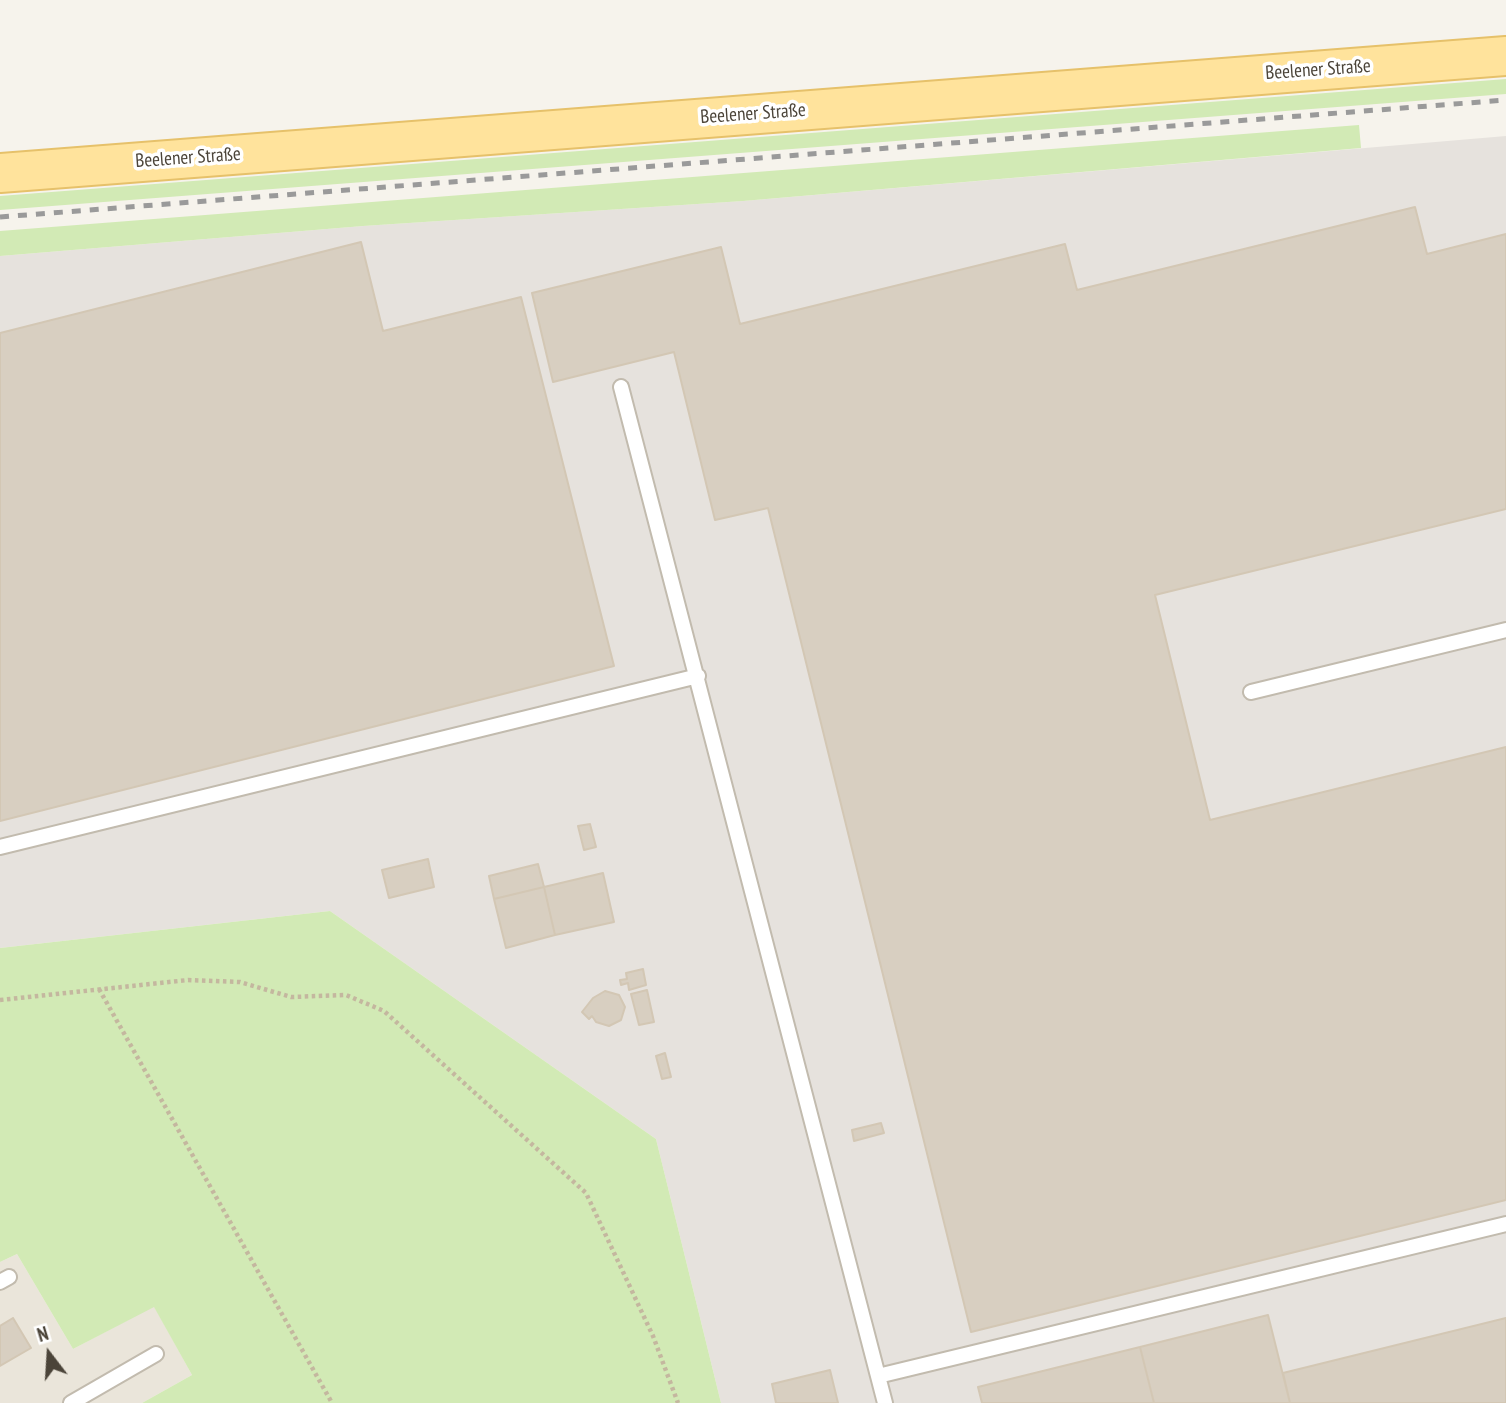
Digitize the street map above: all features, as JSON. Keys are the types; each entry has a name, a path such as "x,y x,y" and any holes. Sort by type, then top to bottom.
{"main road":[{"name":"Beelener Straße","path":"0,173 1506,56"}],"lane":[{"path":"621,387 886,1403"},
{"path":"1251,692 1506,630"},
{"path":"0,847 698,676"},
{"path":"878,1376 1506,1224"},
{"path":"71,1403 156,1354"}],"path":[{"path":"0,1000 188,980 240,982 292,997 346,995 384,1011 586,1193 653,1336 678,1403"},
{"path":"99,989 332,1403"}],"shaded area":[{"path":"1506,136 1506,1403 721,1403 656,1139 330,911 0,948 0,256 363,226 743,201"},
{"path":"17,1254 73,1349 154,1306 192,1375 142,1403 0,1403 0,1262"}],"green space":[{"path":"1506,79 1506,94 0,210 0,196"},
{"path":"1359,125 1361,148 743,201 363,226 0,256 0,231"},
{"path":"330,911 656,1139 721,1403 142,1403 192,1375 154,1307 73,1349 17,1254 0,1262 0,948"}],"building":[{"path":"1415,207 1427,254 1506,234 1506,509 1155,595 1210,820 1506,747 1506,1200 971,1332 768,508 715,520 674,352 553,382 532,293 721,247 740,324 1065,244 1077,290"},
{"path":"361,242 383,331 521,297 614,666 0,821 0,333"},
{"path":"590,824 596,847 584,850 578,826"},
{"path":"428,859 434,887 389,898 382,870"},
{"path":"538,864 544,887 494,899 489,876"},
{"path":"603,873 614,922 555,935 544,887"},
{"path":"544,887 555,935 506,948 494,899"},
{"path":"643,969 646,985 629,990 628,983 621,985 620,980 627,979 626,973"},
{"path":"647,990 654,1022 639,1025 631,994"},
{"path":"605,991 619,995 625,1007 621,1020 609,1026 596,1022 592,1016 589,1019 582,1012 593,998"},
{"path":"665,1053 671,1077 662,1079 656,1056"},
{"path":"881,1123 884,1133 854,1141 852,1130"},
{"path":"1268,1315 1290,1403 1154,1403 1140,1347"},
{"path":"13,1318 31,1348 0,1366 0,1326"},
{"path":"1506,1318 1506,1403 1290,1403 1283,1373"},
{"path":"1140,1347 1154,1403 982,1403 978,1387"},
{"path":"830,1370 838,1403 776,1403 772,1384"}],"railway":[{"path":"0,217 1506,100"}]}
